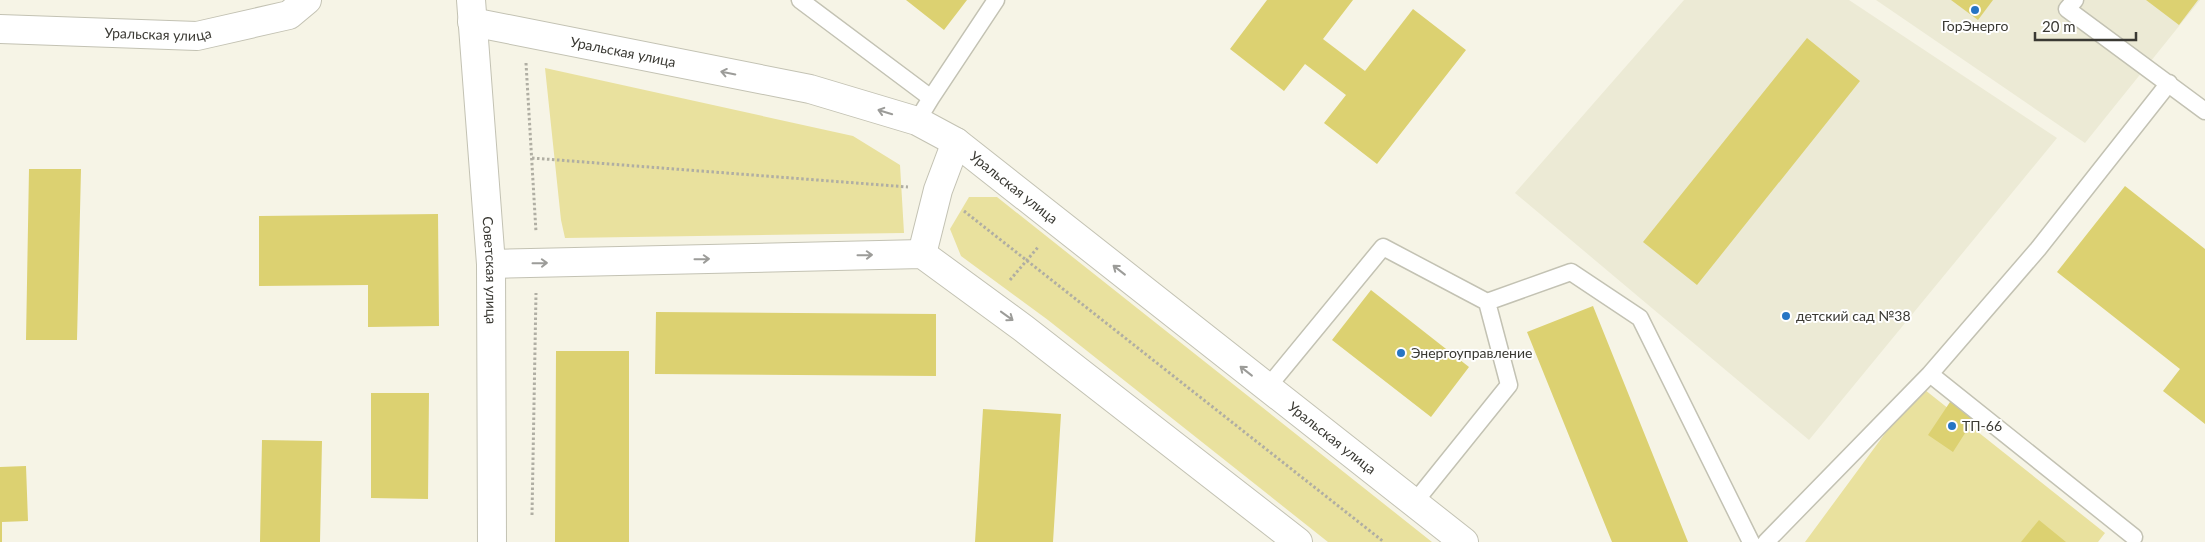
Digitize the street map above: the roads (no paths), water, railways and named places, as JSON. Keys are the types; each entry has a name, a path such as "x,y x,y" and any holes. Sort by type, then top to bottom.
{"street":[{"name":"Уральская улица","path":"0,29 197,36 289,15 307,0"},
{"name":"Уральская улица","path":"472,11 810,89 916,121 956,142 1464,542"},
{"name":"Советская улица","path":"472,11 491,264 492,542"},
{"path":"922,254 938,190 956,142"},
{"path":"491,264 922,254 990,303 1298,542"}],"lane":[{"path":"800,0 931,98"},
{"path":"916,121 996,0"},
{"path":"2074,0 2067,9 2170,83 2205,111"},
{"path":"1766,542 1930,374 2038,249 2170,83"},
{"path":"1267,388 1384,247 1487,302 1509,385 1414,503"},
{"path":"1487,302 1571,272 1640,318 1751,542"},
{"path":"1930,374 2135,540"}],"place":[{"name":"ГорЭнерго","path":"1975,10"},
{"name":"детский сад №38","path":"1786,316"},
{"name":"Энергоуправление","path":"1401,353"},
{"name":"ТП-66","path":"1952,426"}]}
